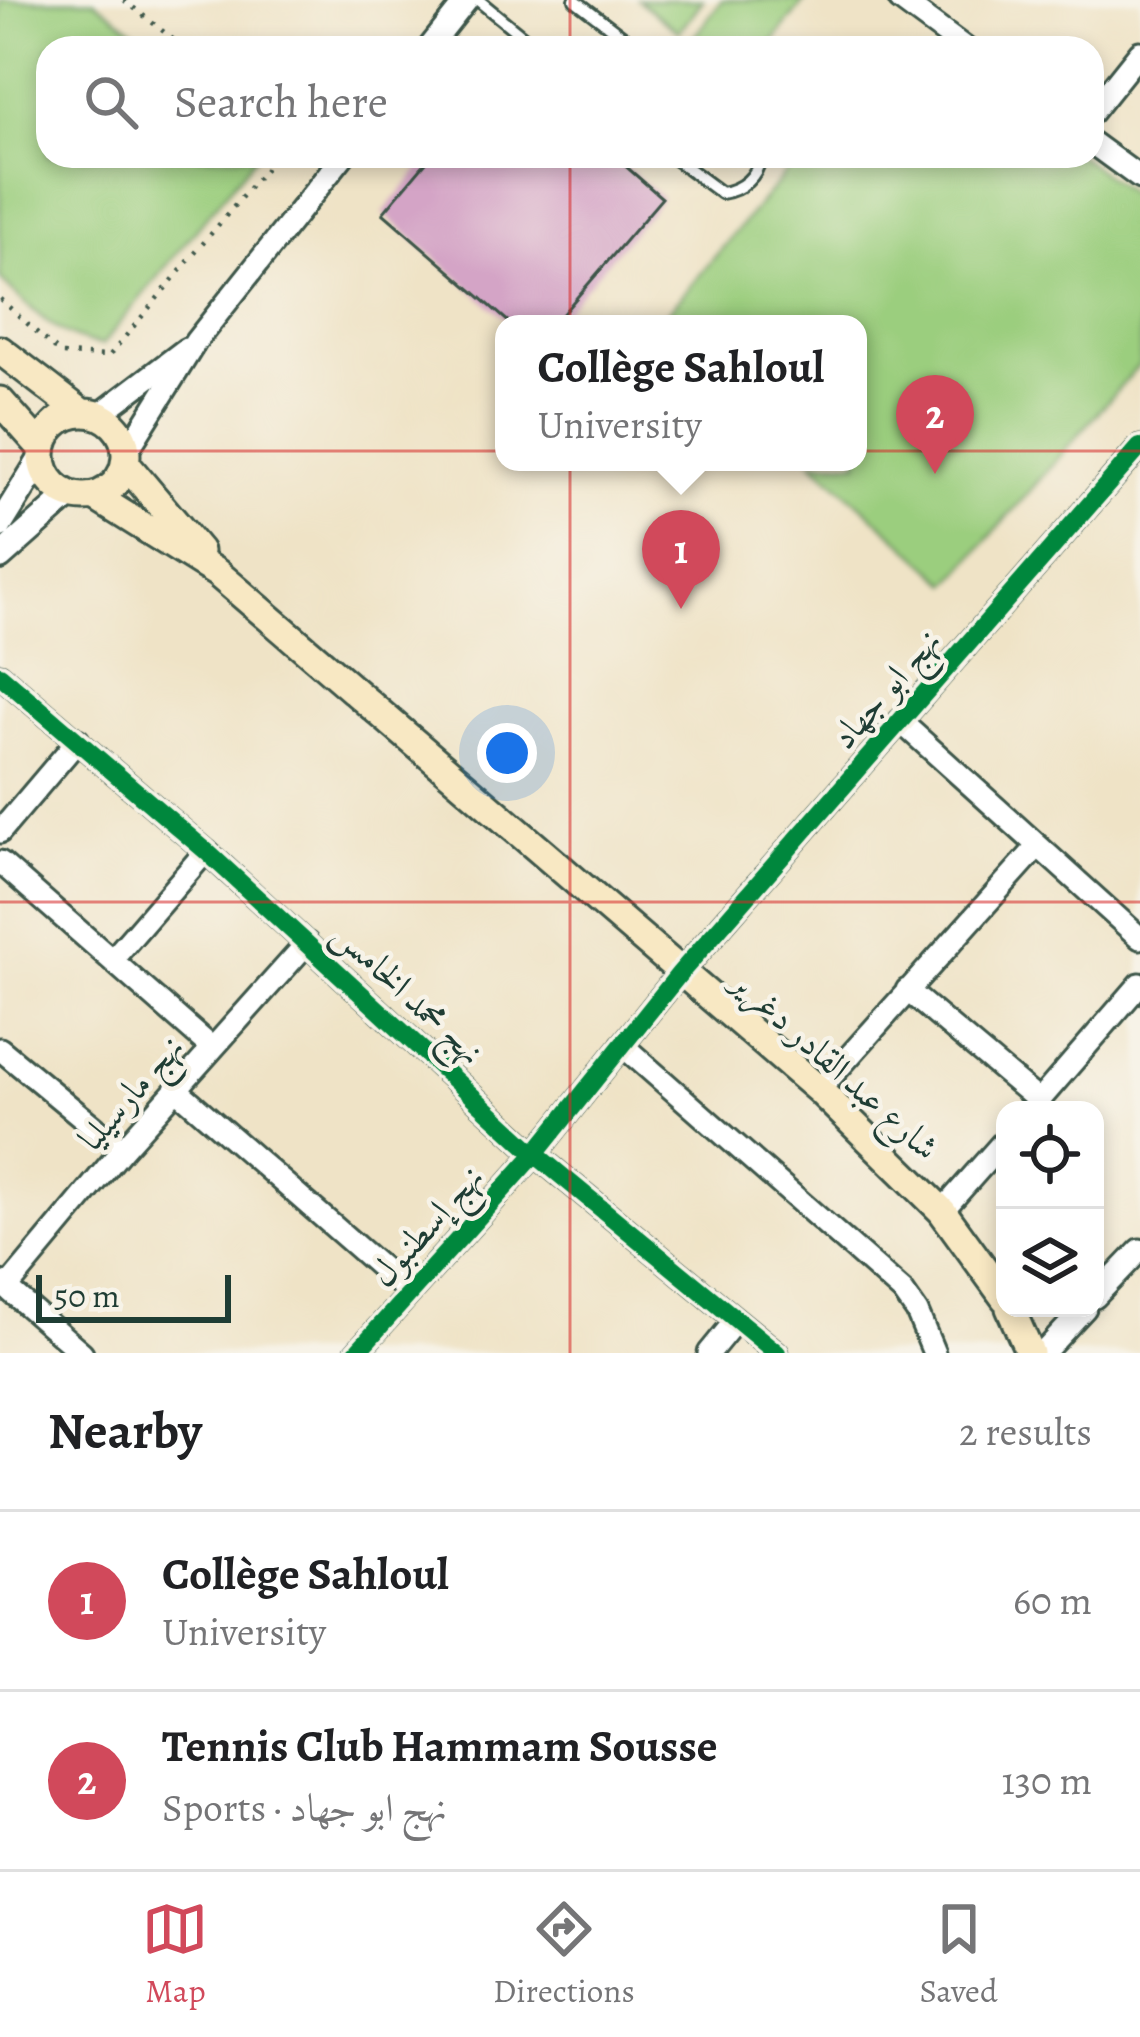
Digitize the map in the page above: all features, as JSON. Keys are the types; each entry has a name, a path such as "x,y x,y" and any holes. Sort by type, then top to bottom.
{"main road":[{"path":"0,350 118,430 126,458 115,484 82,495 50,480 42,453 0,400"},
{"path":"42,453 48,433 59,421 91,414"},
{"name":"شارع عبد القادر دغرير","path":"126,458 217,573"},
{"name":"شارع عبد القادر دغرير","path":"82,495 217,573 819,1090 942,1211 996,1286"},
{"path":"1014,1317 1030,1353"}],"street":[{"path":"438,36 467,0"},
{"path":"901,0 949,36"},
{"path":"1104,97 1140,52"},
{"path":"1104,151 1140,178"},
{"path":"126,458 196,341 333,168"},
{"path":"91,414 196,341"},
{"name":"نهج ابو جهاد","path":"680,973 1140,447"},
{"path":"0,525 42,453"},
{"path":"0,557 82,495"},
{"name":"نهج محمد الخامس","path":"0,674 206,851 535,1154 777,1353"},
{"path":"900,721 1140,938"},
{"path":"0,832 78,740"},
{"path":"819,1090 1038,846"},
{"path":"112,960 206,851"},
{"path":"0,862 212,1048"},
{"name":"نهج مارسيليا","path":"3,1285 308,943"},
{"name":"نهج إسطنبول","path":"356,1353 535,1154 680,973"},
{"path":"1039,1101 1140,984"},
{"path":"907,990 1029,1101"},
{"path":"622,1045 903,1292 934,1353"},
{"path":"0,1049 122,1150"},
{"path":"176,1089 410,1293"},
{"path":"942,1211 996,1150"},
{"path":"1104,1288 1140,1250"},
{"path":"3,1285 82,1353"},
{"path":"1043,1353 1077,1317"},
{"path":"709,1353 736,1320"}],"lane":[{"path":"478,0 522,36"},
{"path":"575,0 622,36"},
{"path":"687,168 721,193 741,188 758,168"}],"path":[{"path":"124,0 169,36"},
{"path":"0,299 62,353 109,356 266,168"}],"green space":[{"path":"0,0 94,0 141,36 36,36 36,168 246,168 102,345 58,329 0,279"},
{"path":"638,0 703,0 679,32"},
{"path":"722,0 805,0 777,36 695,36"},
{"path":"790,168 1096,168 1140,201 1140,364 949,584 823,471 867,471 867,315 666,315"}],"building":[{"path":"421,168 628,168 662,198 562,315 501,315 383,213"}],"cycle path":[{"path":"356,1353 535,1154 680,973 1140,447"},
{"path":"0,675 206,851 535,1154 777,1353"}],"place":[{"name":"Tennis Club Hammam Sousse","path":"935,474"},
{"name":"Collège Sahloul","path":"681,609"}]}
